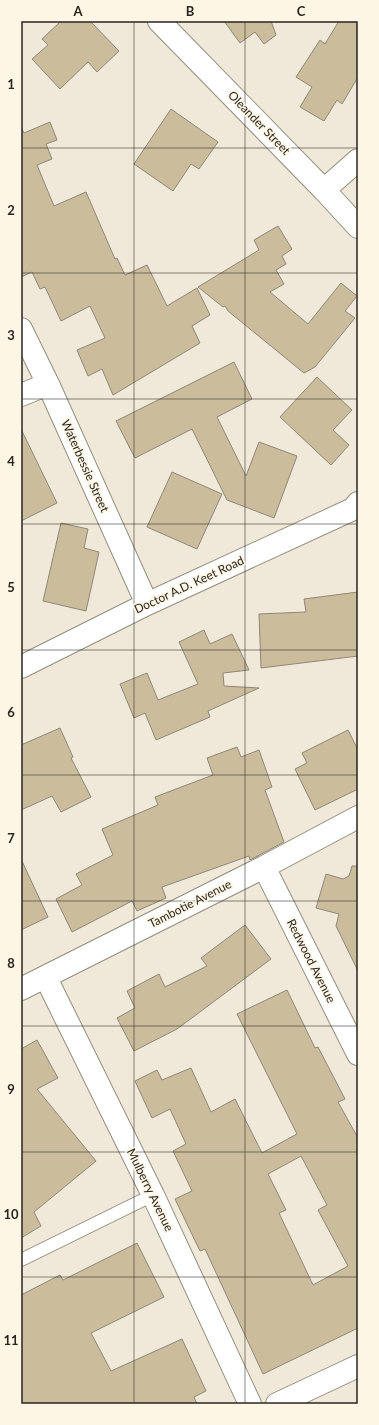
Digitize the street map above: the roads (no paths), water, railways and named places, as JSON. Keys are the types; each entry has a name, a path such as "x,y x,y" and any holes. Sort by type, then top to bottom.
{"street":[{"name":"Oleander Street","path":"159,21 324,190 358,227"},
{"path":"324,190 358,160"},
{"name":"Waterbessie Street","path":"21,329 48,384 147,604"},
{"path":"21,395 48,384"},
{"name":"Doctor A.D. Keet Road","path":"21,667 147,604 356,509"},
{"name":"Tambotie Avenue","path":"21,989 46,978 264,867 358,817"},
{"name":"Redwood Avenue","path":"264,867 358,1054"},
{"name":"Mulberry Avenue","path":"46,978 153,1195 250,1404"},
{"path":"278,1404 358,1366"}],"lane":[{"path":"21,1260 153,1195"}]}
